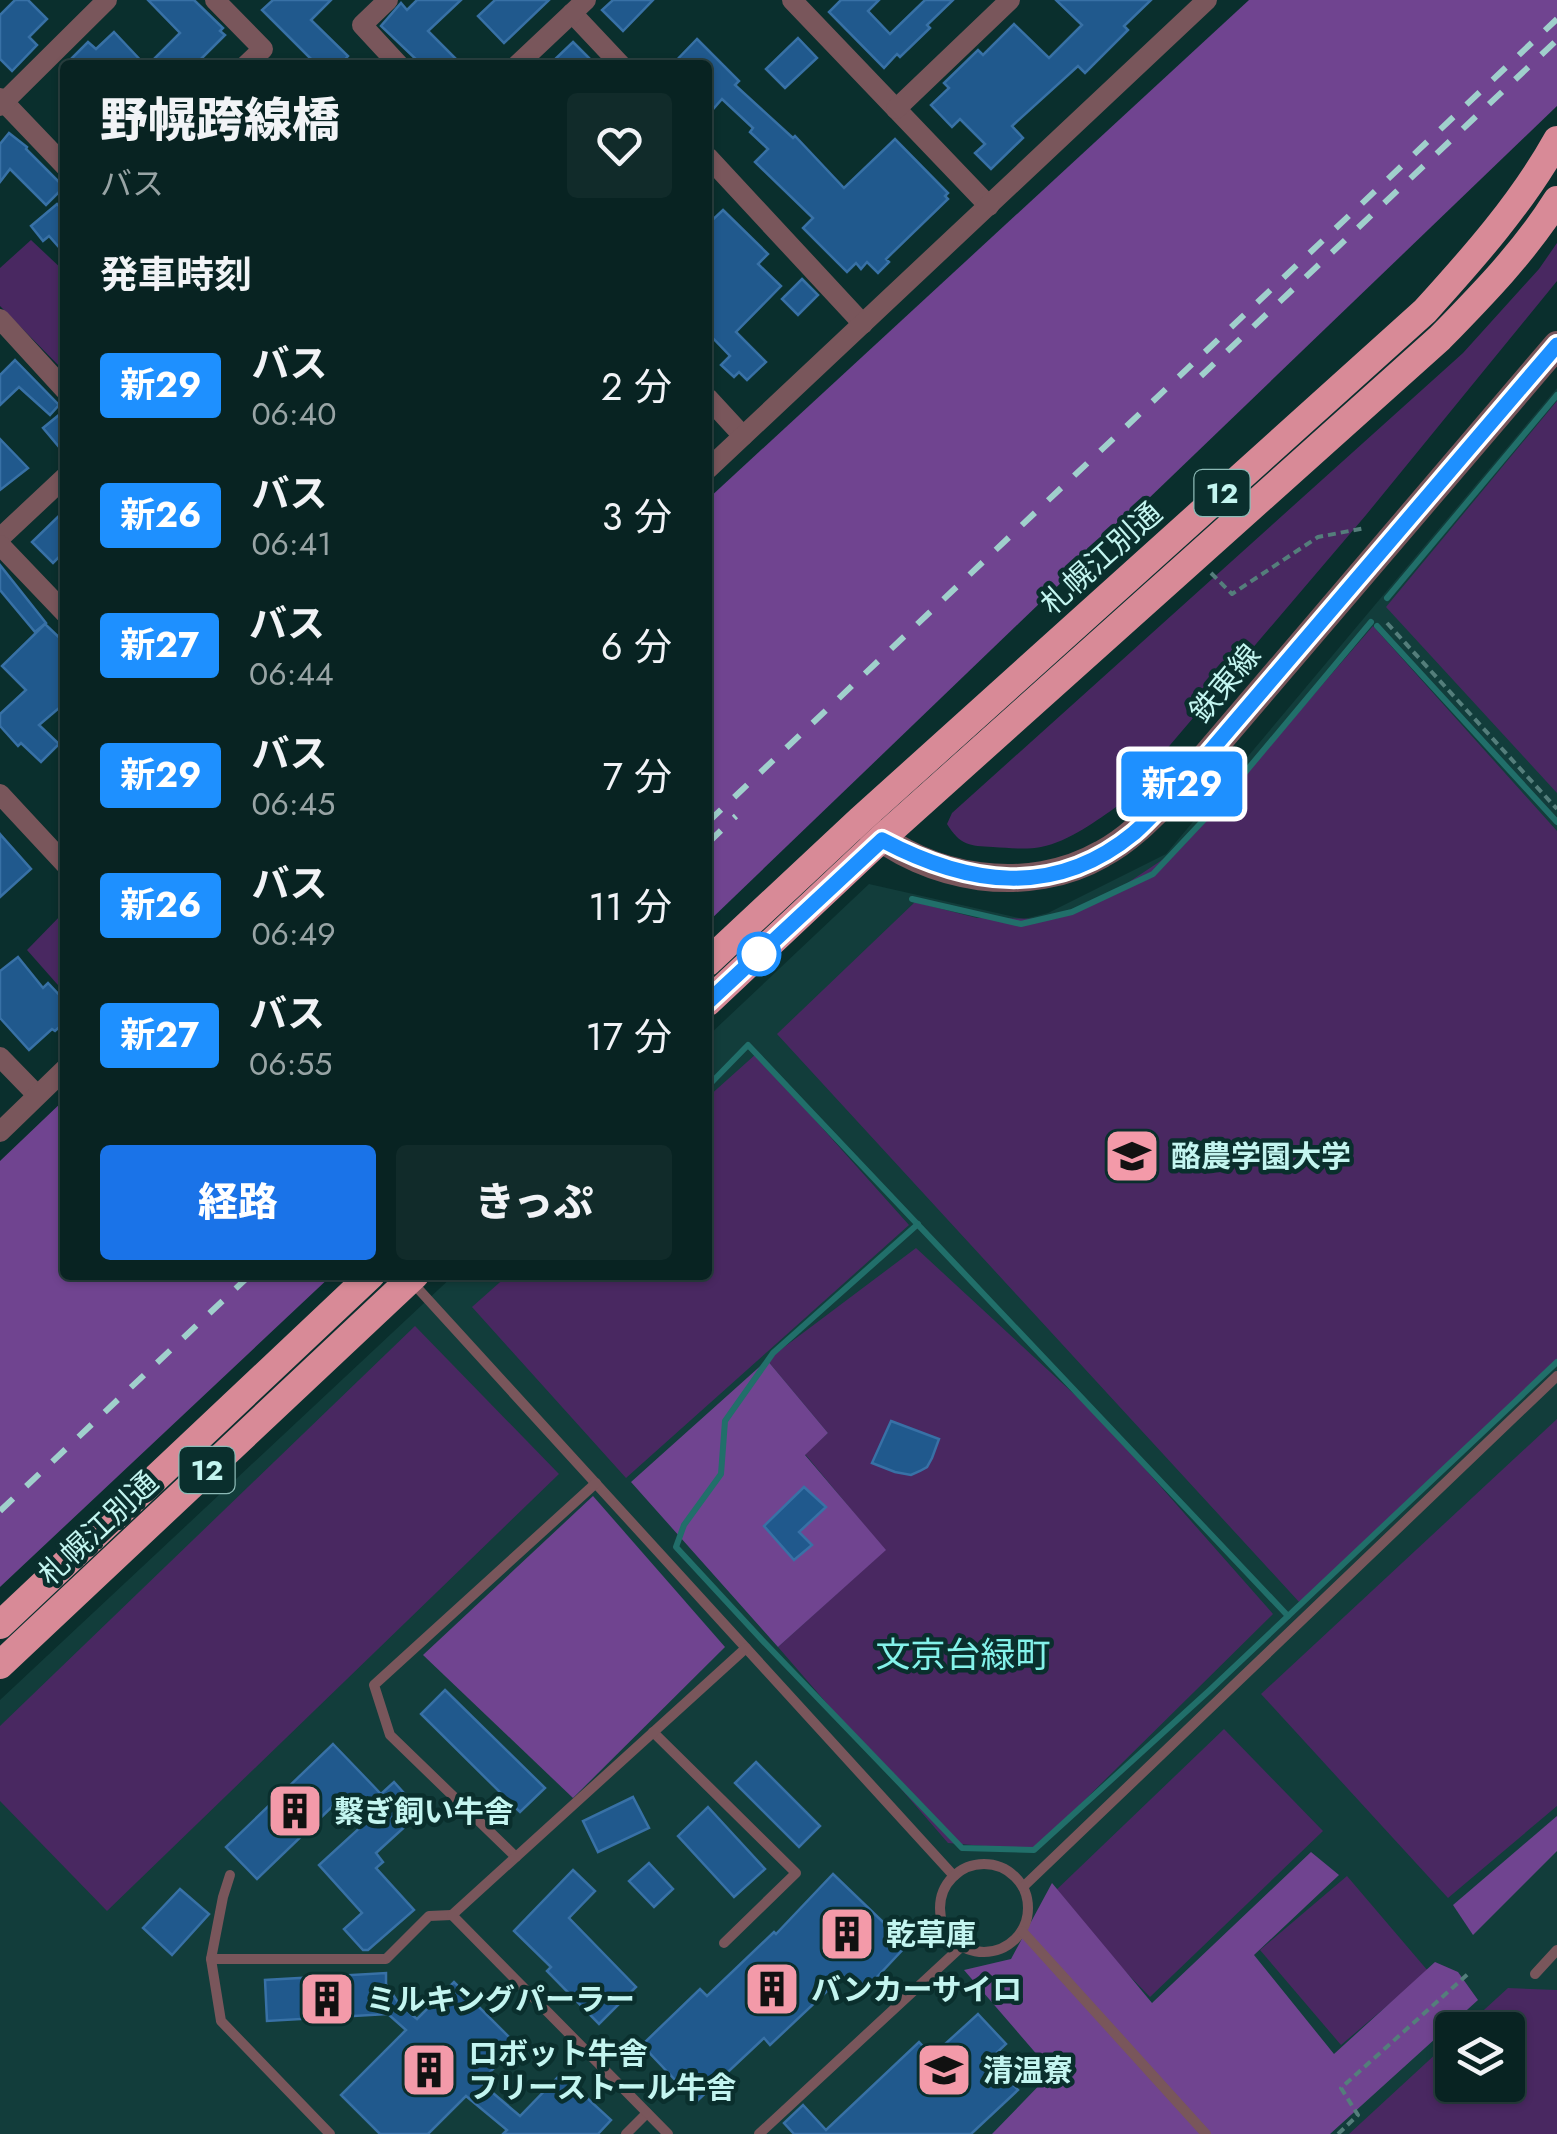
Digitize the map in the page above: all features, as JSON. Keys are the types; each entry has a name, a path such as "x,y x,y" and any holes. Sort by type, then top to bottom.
{"highway":[{"name":"札幌江別通","path":"712,958 1424,311 1475,256 1542,167 1557,140"},
{"name":"札幌江別通","path":"712,998 882,840 1440,338 1514,258 1557,200"},
{"name":"札幌江別通","path":"0,1625 367,1280"},
{"name":"札幌江別通","path":"0,1665 406,1280"}],"street":[{"path":"60,161 1,102 107,0"},
{"path":"216,0 263,49 251,60"},
{"path":"388,0 362,25 394,60"},
{"path":"896,109 1010,0"},
{"path":"712,465 1207,0"},
{"path":"804,4 896,109 989,206"},
{"path":"521,60 579,6 617,60"},
{"path":"712,162 863,324"},
{"path":"0,320 60,385"},
{"name":"鉄東線","path":"860,820 882,840 926,862 1003,880 1072,869 1134,833 1178,789 1557,344"},
{"path":"712,402 743,436"},
{"path":"60,482 0,542 60,608"},
{"path":"0,794 60,859"},
{"path":"0,1057 37,1095"},
{"path":"0,1132 60,1074"}],"lane":[{"path":"414,1280 954,1876"},
{"path":"1023,1887 1557,1376"},
{"path":"516,1857 390,1735 374,1685 596,1483"},
{"path":"210,1960 386,1960 429,1916 452,1915 746,1648"},
{"path":"653,1732 796,1872 724,1943"},
{"path":"977,1864 1014,1874 1028,1902 1028,1917 1013,1942 1002,1949 974,1952 950,1938 943,1926 940,1899 954,1876 977,1864"},
{"path":"230,1875 210,1960 221,2021 330,2134"},
{"path":"452,1915 668,2134"},
{"path":"1022,1931 1206,2134"},
{"path":"760,2134 961,1946"},
{"path":"1535,1974 1557,1950"},
{"path":"626,2134 647,2113"}],"path":[{"path":"1208,569 1232,594 1318,537 1365,528"},
{"path":"1387,623 1557,809"},
{"path":"1338,2134 1358,2115 1341,2088 1468,1973"}],"shaded area":[{"path":"1249,0 1557,0 1557,106 712,918 712,495"},
{"path":"31,240 60,267 60,367 0,306 0,268"},
{"path":"1557,243 1557,281 1366,515 1119,805 1072,835 1041,847 978,846 956,836 947,824 952,813 1463,353 1539,269"},
{"name":"酪農学園大学","path":"1557,388 1557,2134 0,2134 0,1700 449,1280 712,1280 712,1032 869,884 1024,919 1048,913 1166,854"},
{"path":"1557,401 1557,793 1386,607"},
{"path":"1373,626 1557,831 1557,1359 1300,1603 777,1034 915,902 977,918 1055,919 1105,898 1183,846"},
{"path":"60,916 60,987 27,950"},
{"path":"756,1054 909,1225 626,1478 472,1307 502,1280 712,1280 712,1093"},
{"path":"60,1104 60,1280 327,1280 0,1587 0,1161"},
{"path":"916,1248 1102,1420 1273,1614 1034,1850 948,1843 778,1647 885,1550 805,1454 828,1433 767,1360"},
{"path":"415,1326 559,1474 107,1911 0,1801 0,1726"},
{"path":"767,1360 828,1433 805,1455 886,1550 778,1647 631,1482"},
{"path":"1557,1419 1557,1806 1448,1898 1261,1694"},
{"path":"593,1496 725,1647 573,1798 423,1655"},
{"path":"1224,1729 1323,1831 1150,1997 1051,1895"},
{"path":"1557,1816 1557,1851 1473,1935 1453,1905"},
{"path":"1311,1852 1339,1875 1254,1955 1334,2054 1435,1962 1458,1972 1478,2000 1465,2012 1435,2012 1435,2039 1330,2134 992,2134 1052,2072 964,1970 1011,1959 1052,1883 1152,2003"},
{"path":"1347,1876 1428,1971 1341,2045 1260,1950"},
{"path":"1508,1988 1557,1990 1557,2134 1349,2134 1435,2055 1435,2102 1525,2102 1525,2012 1482,2012"}],"building":[{"path":"15,0 28,0 47,19 29,37 37,45 12,71 0,59 0,15"},
{"path":"148,0 194,0 223,28 220,31 225,35 200,60 153,60 180,33"},
{"path":"273,0 331,0 311,20 348,56 344,60 312,60 262,10"},
{"path":"417,0 461,0 428,31 457,60 417,60 381,26 401,3 407,10"},
{"path":"495,0 549,0 504,43 478,16"},
{"path":"613,0 653,0 623,31 602,10"},
{"path":"841,0 879,0 868,11 890,34 925,0 953,0 927,25 930,28 884,68 829,12"},
{"path":"1056,0 1151,0 1124,26 1128,30 1085,73 1078,66 1012,126 1023,138 991,169 975,153 985,144 960,119 952,127 931,105 949,88 944,83 978,50 983,55 1014,24 1049,58 1082,25"},
{"path":"114,32 140,60 70,60 88,42 96,49"},
{"path":"798,38 817,58 785,88 766,69"},
{"path":"697,39 739,81 735,85 795,136 844,188 895,139 948,193 948,199 886,259 889,262 878,273 867,262 861,269 856,263 847,272 803,228 813,218 755,162 768,149 750,132 753,128 722,99 712,110 712,60 677,60"},
{"path":"573,42 591,60 554,60"},
{"path":"9,133 60,183 60,191 46,205 10,169 0,182 0,144"},
{"path":"57,204 60,248 49,236 43,241 31,226"},
{"path":"723,210 768,254 758,264 781,286 736,332 766,362 747,380 739,372 734,377 721,365 730,356 712,337 712,220"},
{"path":"802,279 818,295 798,315 782,299"},
{"path":"15,360 59,405 50,415 19,387 0,405 0,375"},
{"path":"60,414 60,448 43,428"},
{"path":"0,439 28,468 0,490"},
{"path":"60,515 60,556 53,563 32,542"},
{"path":"0,565 46,623 35,632 0,590"},
{"path":"45,624 60,638 60,707 39,725 59,744 41,762 21,743 18,746 0,726 0,714 26,690 2,666"},
{"path":"0,834 31,869 0,897"},
{"path":"18,957 43,988 48,983 60,996 60,1026 29,1050 0,1018 0,971"},
{"path":"891,1421 939,1439 927,1467 911,1475 872,1463"},
{"path":"804,1487 826,1507 799,1532 812,1545 794,1560 764,1526"},
{"path":"445,1690 545,1788 520,1812 421,1714"},
{"path":"333,1744 381,1794 394,1782 421,1812 376,1853 383,1862 376,1868 414,1910 368,1950 363,1950 344,1929 362,1913 319,1865 364,1824 341,1798 257,1879 226,1847"},
{"path":"756,1762 820,1826 799,1847 735,1783"},
{"path":"633,1797 649,1828 598,1852 583,1821"},
{"path":"708,1807 765,1869 734,1897 678,1836"},
{"path":"649,1863 673,1889 654,1907 629,1881"},
{"path":"573,1870 595,1891 569,1918 636,1987 599,2024 547,1971 551,1967 514,1931"},
{"path":"833,1874 907,1945 861,1994 843,1976 770,2045 764,2038 696,2102 642,2045 700,1989 707,1996 776,1934"},
{"path":"180,1889 209,1914 172,1955 143,1928"},
{"path":"386,1973 386,1984 399,2004 417,2019 454,1982 517,2045 480,2082 520,2116 561,2074 611,2120 598,2134 503,2134 507,2130 466,2096 428,2134 380,2134 341,2095 406,2030 388,2014 267,2021 265,1980"},
{"name":"清温寮","path":"978,2014 1006,2044 989,2060 1018,2090 971,2134 794,2134 784,2123 803,2105 826,2130 919,2042 932,2056"}],"waterway":[{"path":"1387,598 1557,395"},
{"path":"912,899 1021,924 1072,912 1153,874 1216,807 1371,622"},
{"path":"1377,626 1557,822"},
{"path":"712,1082 748,1045 1288,1616"},
{"path":"918,1224 773,1353 725,1421 721,1474 684,1525 676,1547 962,1848 1034,1850 1211,1689 1557,1362"}],"railway":[{"path":"712,818 1557,19"},
{"path":"1201,376 1557,40"},
{"path":"712,839 736,816"},
{"path":"0,1511 245,1280"}],"bus line":[{"name":"新29","path":"712,998 882,840 926,862 1003,880 1072,869 1134,833 1178,789 1557,345"}],"place":[{"name":"酪農学園大学","path":"1132,1156"},
{"name":"繋ぎ飼い牛舎","path":"295,1811"},
{"name":"乾草庫","path":"847,1934"},
{"name":"バンカーサイロ","path":"772,1989"},
{"name":"ミルキングパーラー","path":"327,1999"},
{"name":"ロボット牛舎 フリーストール牛舎","path":"429,2070"},
{"name":"清温寮","path":"944,2070"}],"district":[{"name":"文京台緑町","path":"963,1655"}]}
